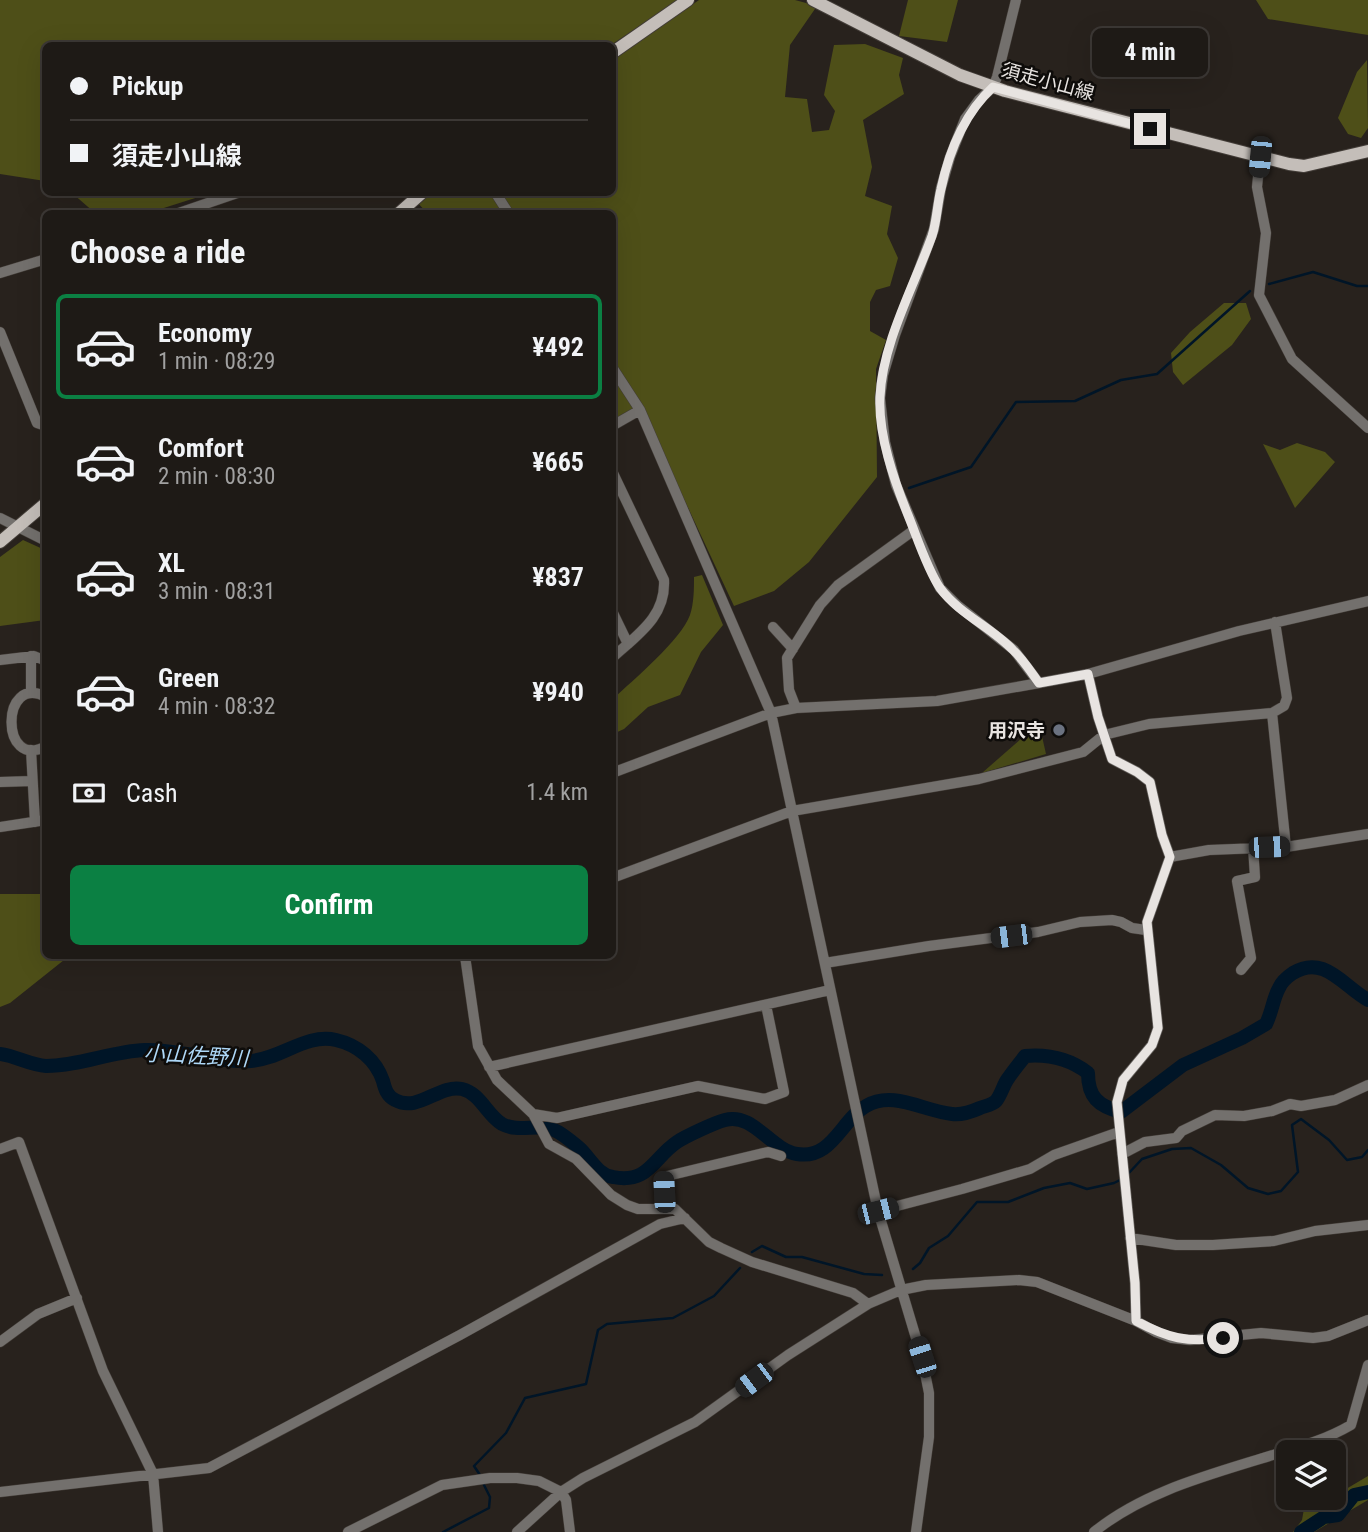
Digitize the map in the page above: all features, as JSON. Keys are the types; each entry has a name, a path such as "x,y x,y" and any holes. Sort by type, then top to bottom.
{"main road":[{"path":"616,50 688,0"},
{"name":"須走小山線","path":"813,0 960,75 993,87 1260,157 1304,166 1368,151"},
{"path":"403,210 418,196"},
{"path":"0,542 42,506"}],"street":[{"path":"1016,0 993,87 979,100 965,120 950,157 934,229 895,335 883,375 880,398 896,485 940,588 957,605 1014,650 1039,683"},
{"path":"1260,157 1257,187 1266,233 1259,295 1292,359 1368,428"},
{"path":"188,210 228,196"},
{"path":"0,273 42,260"},
{"path":"0,332 37,423 42,425"},
{"path":"616,373 640,410 771,713 851,1095 878,1211 922,1357 929,1393 929,1437 916,1532"},
{"path":"616,424 640,410"},
{"path":"616,479 664,580 665,592 661,608 616,654"},
{"path":"0,518 42,539"},
{"path":"796,708 787,675 787,658 826,596 914,530"},
{"path":"616,771 771,713 796,708 937,701 1088,674 1275,622 1368,601"},
{"path":"616,619 628,644"},
{"path":"616,877 792,811 979,779 1083,752 1104,736 1149,724 1272,713 1284,706 1287,698 1275,622"},
{"path":"773,627 793,649"},
{"path":"31,656 31,693"},
{"path":"0,660 31,656 42,660"},
{"path":"1088,674 1112,759 1150,782 1170,857 1146,930 1158,1028 1152,1045 1123,1080 1117,1102 1136,1321"},
{"path":"42,696 31,693 22,695 8,708 4,727 14,743 32,750 42,747"},
{"path":"1272,713 1286,846"},
{"path":"0,827 40,821 32,781 32,750"},
{"path":"0,782 32,781"},
{"path":"1170,857 1209,850 1286,846 1368,834"},
{"path":"1241,970 1251,958 1237,881 1255,877 1252,847"},
{"path":"825,963 1038,932 1080,922 1112,920 1132,929 1146,930"},
{"path":"466,959 478,1046 497,1080 534,1117 549,1144 576,1159 611,1195 627,1205 638,1209 675,1209 709,1242 721,1248 790,1275 853,1293 868,1304"},
{"path":"489,1067 830,990"},
{"path":"534,1117 557,1118 698,1086 765,1099 784,1091 766,1005"},
{"path":"1122,1154 1145,1142 1176,1138 1182,1131 1215,1115 1244,1116 1272,1111 1290,1104 1301,1107 1335,1100 1368,1085"},
{"path":"878,1211 1030,1169 1054,1155 1119,1128"},
{"path":"0,1149 19,1142 103,1371 153,1474 158,1532"},
{"path":"665,1208 663,1177 768,1152 781,1156"},
{"path":"0,1492 209,1468 447,1342 660,1224 685,1218"},
{"path":"1130,1238 1176,1245 1213,1245 1274,1241 1315,1231 1368,1225"},
{"path":"517,1532 561,1492 583,1478 695,1422 788,1355 868,1304 901,1290 926,1285 1019,1280 1037,1282 1172,1338 1190,1340 1261,1333 1313,1338 1328,1336 1368,1321"},
{"path":"0,1342 38,1314 77,1298"},
{"path":"1094,1532 1152,1496 1192,1480 1330,1437 1351,1425 1368,1365"},
{"path":"348,1532 442,1485 490,1478 540,1481 561,1492 566,1500 570,1532"}],"shaded area":[{"path":"0,0 678,0 615,42 42,42 42,181 0,174"},
{"path":"699,0 795,0 817,6 790,45 785,97 807,99 812,132 829,130 835,111 824,95 834,45 865,44 903,58 899,75 904,94 863,120 872,167 865,196 892,206 887,234 898,258 890,286 876,290 870,302 870,331 886,340 876,369 877,477 809,562 774,591 734,606 640,405 616,418 616,210 424,210 417,202 426,196 616,196 616,58"},
{"path":"908,0 958,0 947,42 899,36"},
{"path":"1256,0 1368,0 1368,35 1268,19"},
{"path":"1367,60 1368,128 1361,138 1348,134 1338,118 1357,72"},
{"path":"75,196 202,196 157,210 92,210"},
{"path":"1224,303 1246,303 1251,319 1232,345 1183,385 1173,372 1171,353 1190,332"},
{"path":"1297,443 1325,452 1335,462 1295,508 1263,444 1280,450"},
{"path":"23,540 42,549 42,620 0,626 0,557"},
{"path":"702,575 723,625 701,652 680,695 648,707 624,729 616,733 616,696 656,659 685,625 692,606 694,577"},
{"path":"1039,723 1046,754 982,773"},
{"path":"0,894 42,894 42,959 65,959 10,1003 0,1007"},
{"path":"1368,1476 1368,1500 1314,1532 1293,1532 1302,1520 1304,1510 1346,1510 1346,1489"}],"waterway":[{"path":"1269,284 1313,272 1357,286 1368,286"},
{"path":"909,488 971,467 1016,402 1075,401 1121,380 1157,374 1250,291"},
{"name":"小山佐野川","path":"0,1054 46,1066 145,1050 251,1061 273,1056 314,1040 336,1040 359,1050 371,1060 380,1073 387,1092 395,1100 412,1103 445,1090 468,1091 502,1124 515,1128 542,1127 554,1130 578,1147 602,1173 625,1178 643,1173 681,1139 725,1120 744,1121 788,1151 809,1154 828,1145 857,1112 876,1102 897,1101 952,1114 970,1112 996,1101 1007,1080 1025,1056 1058,1058 1081,1068 1088,1073 1090,1088 1096,1099 1106,1107 1121,1112 1183,1065 1266,1024 1280,986 1285,979 1304,968 1314,967 1333,974 1368,1000"},
{"path":"1127,1175 1142,1159 1172,1149 1191,1148 1221,1165 1248,1188 1268,1194 1281,1191 1298,1172 1292,1125 1301,1119 1329,1140 1347,1160 1362,1157 1368,1150"},
{"path":"913,1269 929,1248 948,1236 977,1202 1008,1202 1044,1188 1070,1183 1087,1189 1122,1179"},
{"path":"752,1252 762,1246 786,1257 802,1257 864,1274 882,1275"},
{"path":"480,1475 474,1466 506,1433 525,1398 586,1384 598,1330 607,1324 673,1318 714,1296 740,1268"},
{"path":"443,1532 489,1508 490,1497 482,1481"},
{"path":"1301,1532 1324,1517 1338,1515 1354,1495 1368,1492"}],"place":[{"name":"用沢寺","path":"1059,730"}],"route":[{"path":"1150,129 993,87 979,100 965,120 950,157 934,229 895,335 883,375 880,398 896,485 940,588 957,605 1014,650 1039,683 1088,674 1112,759 1150,782 1170,857 1147,922 1146,933 1158,1028 1152,1045 1123,1080 1117,1102 1135,1283 1136,1321 1172,1338 1223,1338"}]}
